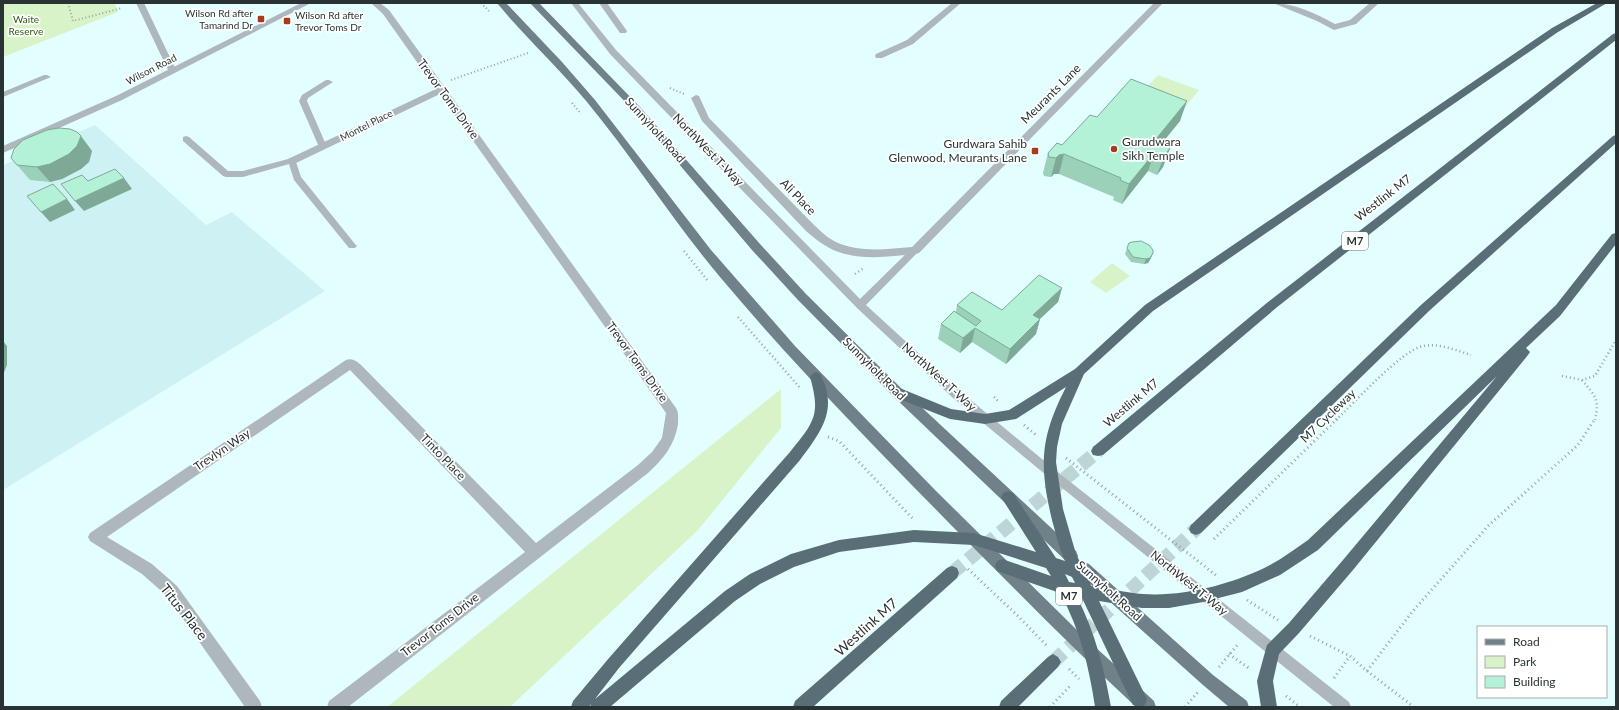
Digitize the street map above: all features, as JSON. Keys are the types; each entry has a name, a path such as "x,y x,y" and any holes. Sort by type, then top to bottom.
{"highway":[{"path":"898,393 950,414 985,419 1012,415 1079,372 1149,308 1555,30 1603,3"},
{"name":"Westlink M7","path":"1098,452 1278,301 1616,36"},
{"path":"1196,529 1425,308 1616,138"},
{"path":"1270,707 1265,681 1272,650 1294,628 1348,566 1561,307 1616,237"},
{"path":"1002,566 1065,588 1142,601 1169,601 1232,589 1275,570 1313,545 1561,307"},
{"path":"1069,554 1050,472 1053,432 1063,403 1079,372"},
{"path":"579,707 614,663 795,456 814,431 822,415 822,400 816,378"},
{"name":"M7","path":"1008,497 1052,564 1080,620 1093,656 1104,707"},
{"path":"598,707 730,596 755,579 791,561 839,546 914,536 974,539 1084,574 1089,592 1144,703"},
{"name":"Westlink M7","path":"802,707 957,569"},
{"path":"1007,707 1057,659"}],"main road":[{"path":"501,3 592,102 627,146 690,233 723,274 816,378 974,539 1093,656 1144,703"},
{"name":"Sunnyholt Road","path":"534,3 642,114 756,247 802,297 898,393 1069,554 1084,574 1116,597 1208,680 1241,707"}],"street":[{"path":"140,3 172,70"},
{"name":"Wilson Road","path":"3,150 66,123 307,3"},
{"name":"Trevor Toms Drive","path":"335,707 643,469 662,451 671,431 672,412 386,12 375,3"},
{"path":"603,3 623,31"},
{"path":"879,56 910,42 957,3"},
{"name":"Meurants Lane","path":"916,250 1159,3"},
{"path":"1277,3 1334,27 1353,22 1375,3"},
{"name":"Montel Place","path":"292,161 323,147 439,87"},
{"name":"Ali Place","path":"696,98 705,119 810,228 824,240 839,248 860,252 883,253 916,250"},
{"name":"Tinto Place","path":"350,362 535,552"},
{"name":"Trevlyn Way","path":"95,538 350,362"},
{"name":"Titus Place","path":"95,538 146,569 172,591 254,707"}],"lane":[{"name":"NorthWest T-Way","path":"574,3 619,58 860,305 957,395 1050,472 1344,707"},
{"path":"3,95 47,77"},
{"path":"323,147 303,101 305,97 329,82"},
{"path":"186,139 226,174 243,174 292,161 297,178 352,246"},
{"name":"Meurants Lane","path":"860,305 916,250"}],"path":[{"path":"68,3 73,21 122,8"},
{"path":"439,87 528,53"},
{"path":"1562,376 1582,380 1595,376 1616,340"},
{"name":"M7 Cycleway","path":"1214,539 1410,350 1422,345 1442,347 1471,355"},
{"path":"1367,672 1412,612 1489,525 1578,445 1596,421 1598,408 1595,396 1582,380"},
{"path":"828,436 839,441 911,517"},
{"path":"1070,461 1207,568"},
{"path":"957,569 966,567 1017,615 1057,659 1083,683"},
{"path":"1350,656 1367,672 1414,707"},
{"path":"1050,707 1070,686"}],"shaded area":[{"path":"95,125 206,225 232,212 325,291 3,490 3,165"}],"green space":[{"name":"Waite Reserve","path":"3,3 115,3 118,12 3,57"},
{"path":"1158,75 1199,90 1182,111 1140,95"},
{"path":"1112,263 1130,276 1106,293 1090,282"},
{"path":"781,389 781,428 698,530 510,707 387,707"}],"building":[{"name":"Gurudwara Sikh Temple","path":"1131,79 1187,101 1156,139 1170,148 1164,156 1155,152 1129,184 1120,180 1121,178 1064,154 1059,155 1056,158 1049,157 1048,153 1057,143 1062,145 1090,115 1097,117"},
{"path":"59,128 70,129 77,132 81,136 77,146 69,154 50,164 37,167 17,165 11,158 14,149 23,140 47,130"},
{"path":"115,169 124,178 75,201 61,184 82,175 88,181"},
{"path":"53,184 67,199 41,212 27,196"},
{"path":"1141,241 1149,245 1153,250 1150,258 1146,259 1133,257 1127,248 1129,243"},
{"path":"1039,275 1062,288 1033,315 1040,319 1010,349 975,328 963,338 941,324 954,311 976,326 981,321 957,305 972,292 1002,310"}],"tunnel":[{"path":"952,573 1098,451"},
{"path":"1053,662 1196,529"}],"place":[{"name":"Wilson Rd after Tamarind Dr","path":"261,19"},
{"name":"Wilson Rd after Trevor Toms Dr","path":"287,21"},
{"name":"Gurudwara Sikh Temple","path":"1114,149"},
{"name":"Gurdwara Sahib Glenwood, Meurants Lane","path":"1035,151"}]}
